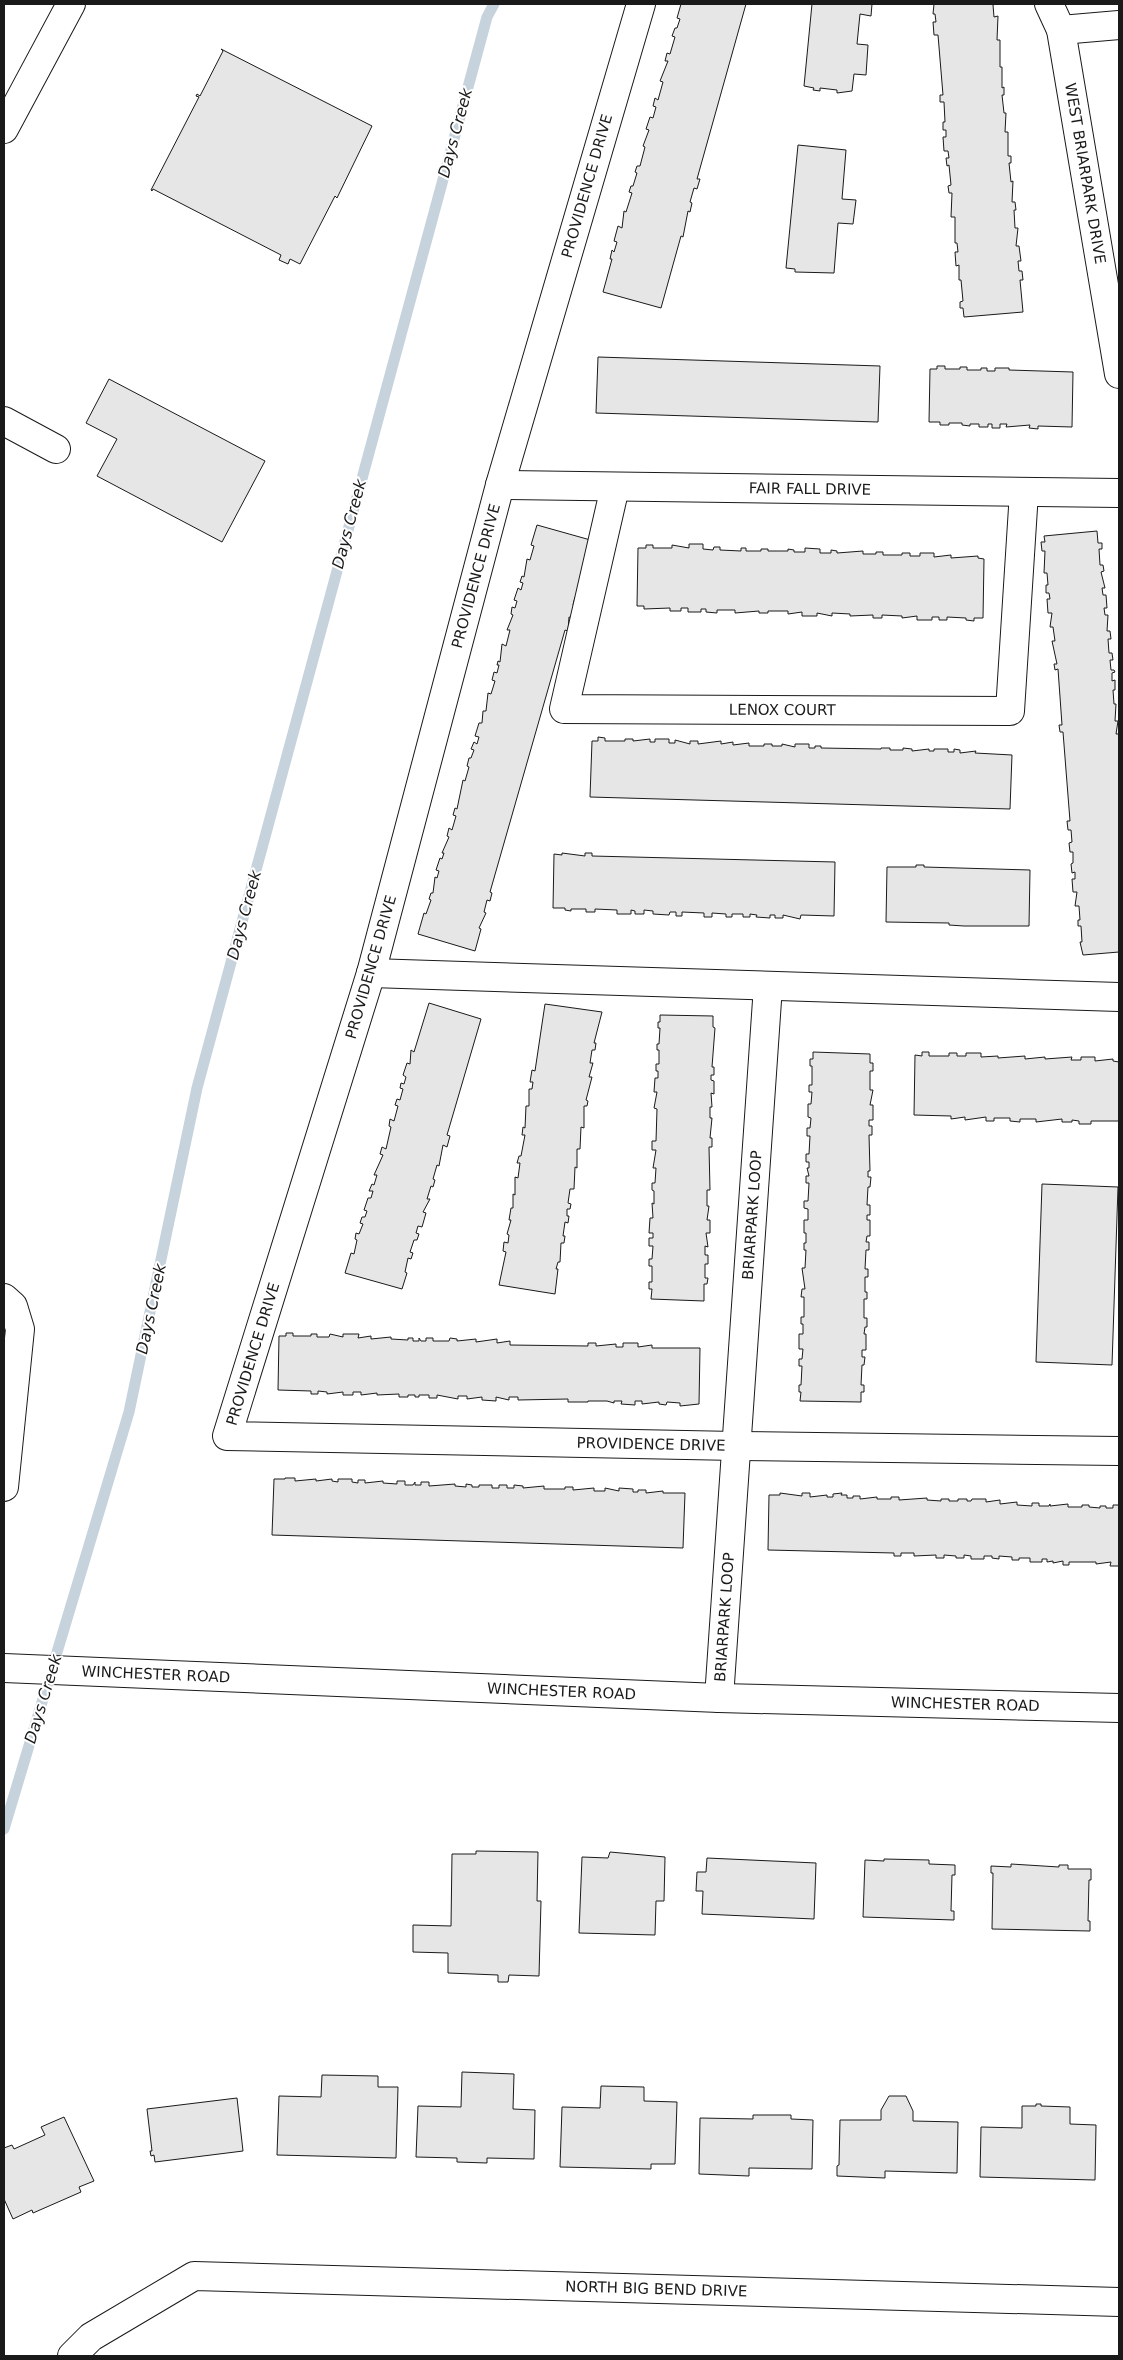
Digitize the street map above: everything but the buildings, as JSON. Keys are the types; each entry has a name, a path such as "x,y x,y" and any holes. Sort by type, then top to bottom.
{"street":[{"path":"4,129 71,4"},
{"name":"PROVIDENCE DRIVE","path":"640,4 500,485 371,973 227,1436 736,1446"},
{"path":"1049,4 1061,30 1119,25"},
{"name":"WEST BRIARPARK DRIVE","path":"1061,30 1119,374"},
{"path":"4,421 56,449"},
{"name":"FAIR FALL DRIVE","path":"500,485 1119,493"},
{"name":"LENOX COURT","path":"615,487 564,709 1010,711 1024,492"},
{"path":"371,973 1119,998"},
{"name":"BRIARPARK LOOP","path":"719,1698 768,986"},
{"path":"4,1298 13,1306 20,1329 4,1487"},
{"path":"736,1446 1119,1451"},
{"name":"WINCHESTER ROAD","path":"4,1668 719,1698 1119,1708"},
{"name":"NORTH BIG BEND DRIVE","path":"72,2356 91,2337 194,2276 1119,2302"}],"waterway":[{"name":"Days Creek","path":"4,1829 129,1412 197,1088 487,17 494,4"}]}
